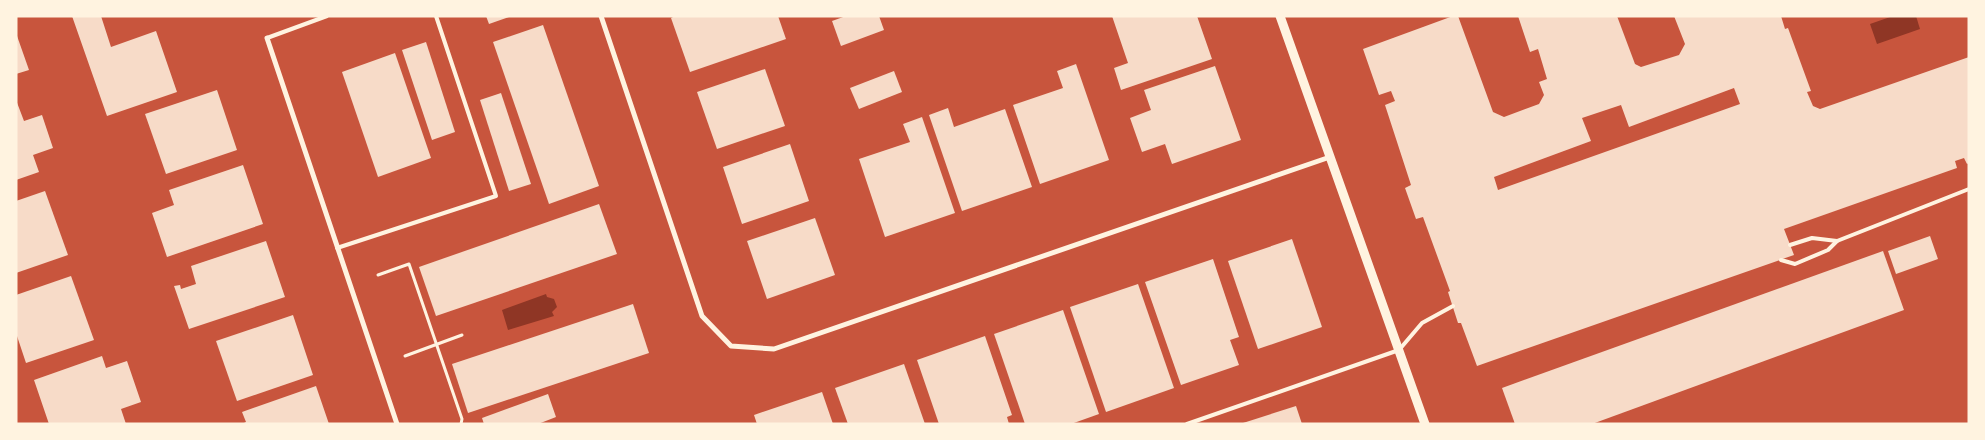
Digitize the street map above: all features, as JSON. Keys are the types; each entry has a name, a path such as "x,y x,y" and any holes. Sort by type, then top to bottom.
{"street":[{"path":"601,16 702,316 731,346 774,350 1330,157"},
{"path":"1280,16 1426,424"},
{"path":"267,38 396,424"}],"lane":[{"path":"267,38 327,16"},
{"path":"337,248 496,196 436,16"},
{"path":"1781,260 1795,264 1828,250 1837,241 1969,189"},
{"path":"1790,245 1812,238 1837,241"},
{"path":"1187,424 1398,350 1422,323 1453,306"}],"path":[{"path":"378,275 409,264 462,419 461,424"},
{"path":"405,356 462,335"}],"shaded area":[{"path":"1893,16 1916,16 1920,29 1877,44 1870,24"},
{"path":"546,294 547,297 554,299 557,307 552,312 554,316 508,330 502,310"}],"building":[{"path":"72,16 101,16 111,47 156,31 177,92 107,116"},
{"path":"486,16 509,16 509,17 489,24"},
{"path":"675,16 778,16 786,39 690,72 671,18"},
{"path":"846,16 879,16 884,30 841,46 832,21"},
{"path":"1112,16 1197,16 1212,59 1121,90 1114,68 1128,63"},
{"path":"1453,16 1458,16 1493,112 1504,117 1539,104 1544,95 1539,82 1547,79 1538,49 1530,52 1518,16 1617,16 1635,64 1641,67 1679,55 1685,44 1674,16 1781,16 1785,29 1788,28 1811,91 1807,92 1813,106 1820,109 1969,57 1969,163 1967,164 1964,158 1955,161 1957,168 1784,229 1794,255 1477,366 1461,323 1458,323 1448,292 1450,291 1423,217 1416,219 1405,188 1411,185 1385,105 1395,101 1391,91 1379,95 1363,49","holes":["1734,88 1740,104 1498,190 1494,177 1591,141 1582,118 1621,105 1629,127"]},
{"path":"543,25 599,186 549,204 493,42"},
{"path":"16,33 29,70 16,74"},
{"path":"426,42 455,132 432,140 402,50"},
{"path":"395,53 431,158 378,177 342,72"},
{"path":"1076,64 1109,160 1040,184 1013,105 1063,88 1057,71"},
{"path":"1215,66 1241,140 1172,164 1165,144 1142,152 1130,118 1151,110 1144,90"},
{"path":"765,69 785,126 717,149 697,92"},
{"path":"894,71 902,92 859,109 850,88"},
{"path":"217,90 237,150 166,174 145,114"},
{"path":"501,93 531,184 509,191 480,100"},
{"path":"16,100 24,121 42,115 53,148 33,155 39,172 16,180"},
{"path":"948,108 954,127 1005,109 1032,187 962,211 929,115"},
{"path":"922,117 955,213 885,237 859,159 910,142 903,124"},
{"path":"790,144 809,201 742,224 723,167"},
{"path":"243,165 263,224 167,257 152,213 174,205 169,190"},
{"path":"45,191 68,255 16,273 16,201"},
{"path":"599,204 617,254 436,316 419,267"},
{"path":"815,218 835,275 767,299 747,241"},
{"path":"1930,236 1938,259 1896,274 1888,251"},
{"path":"1292,239 1322,327 1258,349 1228,261"},
{"path":"266,241 285,297 189,329 174,286 180,285 181,289 196,284 191,266"},
{"path":"1883,251 1904,310 1592,424 1515,424 1502,388"},
{"path":"1213,259 1239,337 1230,340 1239,365 1181,385 1145,282"},
{"path":"71,276 94,340 26,363 16,333 16,295"},
{"path":"1138,284 1174,388 1106,412 1070,307"},
{"path":"633,304 649,353 468,413 452,364"},
{"path":"1063,310 1099,414 1071,424 1025,424 994,334"},
{"path":"293,315 313,375 237,401 216,341"},
{"path":"985,336 1012,415 1007,417 1009,424 939,424 917,360"},
{"path":"102,356 106,368 127,361 141,402 121,409 126,424 49,424 34,380"},
{"path":"904,364 925,424 848,424 835,388"},
{"path":"316,386 329,424 242,424 246,422 242,412"},
{"path":"822,392 833,424 757,424 754,415"},
{"path":"548,394 556,417 538,424 484,424 482,418"},
{"path":"1296,406 1302,424 1243,424 1243,423"}]}
